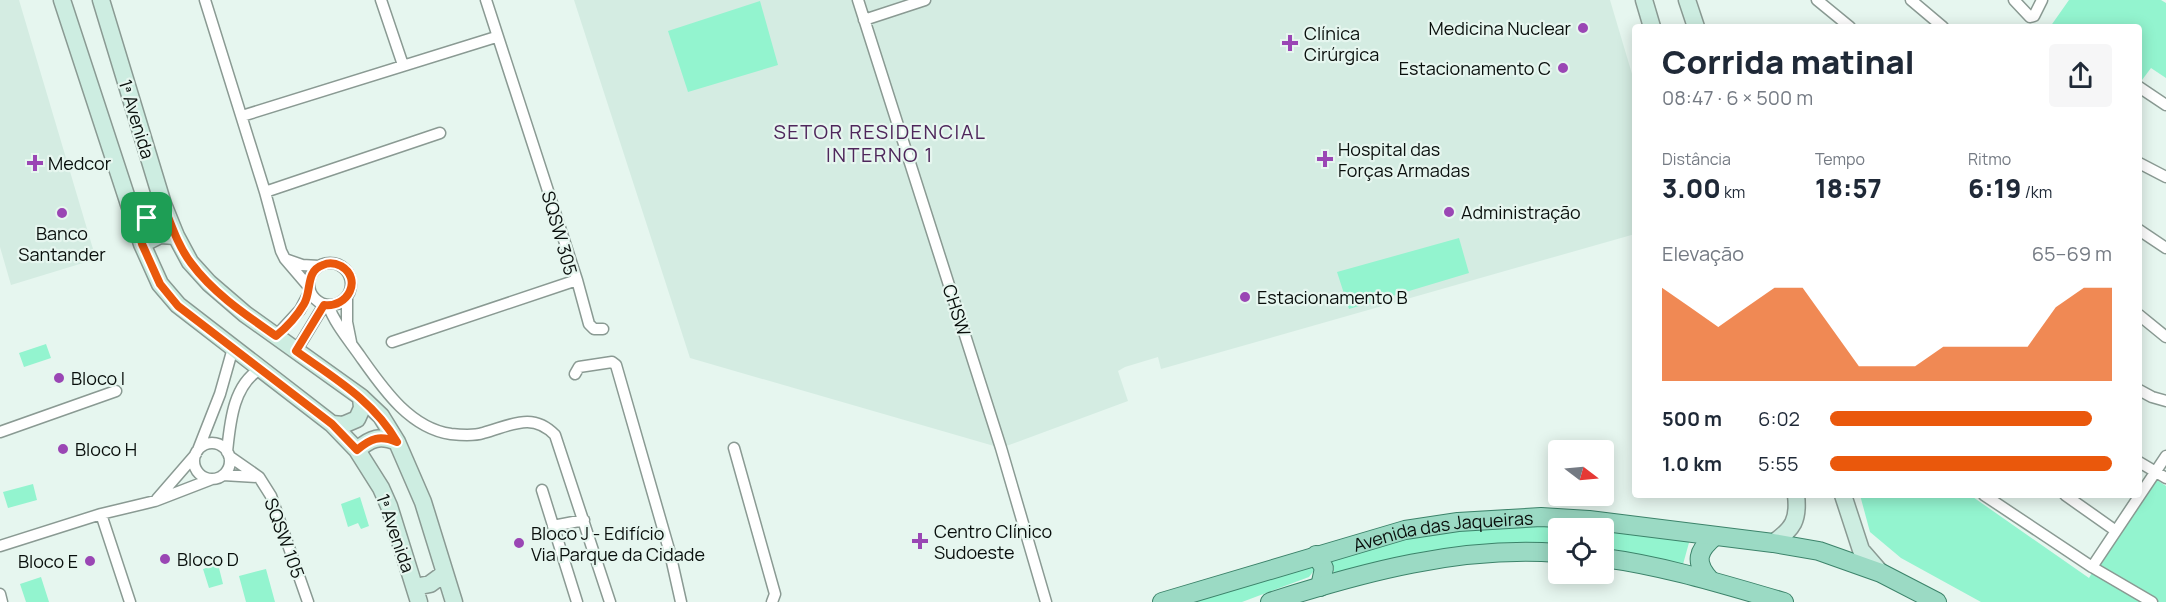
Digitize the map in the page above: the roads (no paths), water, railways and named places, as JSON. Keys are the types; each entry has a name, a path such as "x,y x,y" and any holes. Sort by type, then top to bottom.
{"main road":[{"name":"1ª Avenida","path":"62,0 142,244 160,284 178,306 262,368 332,424 357,450 381,488 389,506 417,594"},
{"name":"1ª Avenida","path":"101,0 163,204 176,237 190,262 202,276 245,314 276,336"},
{"path":"1644,0 1652,24"},
{"path":"1687,0 1695,24"},
{"path":"136,221 151,216 163,204"},
{"path":"142,244 160,235 176,237"},
{"path":"276,336 361,397 381,416 397,442 423,502 454,602"},
{"path":"332,424 344,425 357,419 362,408 361,397"},
{"path":"357,450 377,437 397,442"},
{"path":"1773,543 1783,536 1793,524 1796,498"},
{"path":"1844,498 1861,550 1881,573"},
{"name":"Avenida das Jaqueiras","path":"1162,602 1405,530 1458,522 1541,517 1589,520 1773,543 1819,552 1881,573 1937,602"},
{"path":"1710,580 1701,568 1699,557 1703,547 1715,536"},
{"name":"Avenida das Jaqueiras","path":"1270,602 1383,569 1430,560 1490,552 1548,552"},
{"path":"1316,555 1324,568 1320,587"},
{"path":"1614,559 1710,580 1784,602"},
{"path":"417,594 445,573"}],"street":[{"path":"205,0 285,259 318,302 326,305 337,304 347,297"},
{"path":"381,0 403,65"},
{"name":"SQSW 305","path":"392,342 577,280 496,37 486,0"},
{"name":"CHSW","path":"858,0 1001,448 1046,602"},
{"path":"864,20 925,0"},
{"path":"1817,0 1846,24"},
{"path":"1911,0 1939,24"},
{"path":"2014,0 2030,17 2033,16 2042,0"},
{"path":"242,116 496,37"},
{"path":"2142,89 2166,105"},
{"path":"265,192 440,133"},
{"path":"2142,165 2166,177"},
{"path":"2142,232 2166,248"},
{"path":"285,259 302,265 319,266 333,263 346,270 351,283 347,297 347,322 352,345"},
{"path":"276,336 300,310 309,289 310,276 319,266"},
{"path":"577,280 589,324 594,329 603,328"},
{"path":"326,305 352,345 398,405 422,422 442,432 480,434 527,421 549,429 555,435 610,602"},
{"path":"296,351 326,305"},
{"path":"2142,317 2166,337"},
{"path":"212,479 201,476 194,460 220,394 232,348"},
{"path":"575,374 579,367 612,362 616,365 670,553 681,602"},
{"path":"0,546 101,514 155,501 223,476 229,467 230,420 249,376 262,368"},
{"path":"0,432 116,391"},
{"path":"2142,392 2166,401"},
{"path":"155,501 196,453 206,445 218,444 228,454"},
{"path":"734,448 775,594 772,602"},
{"name":"SQSW 105","path":"228,454 259,477 271,496 308,602"},
{"path":"2142,492 2166,456"},
{"path":"2142,464 2166,478"},
{"name":"SQSW 105","path":"223,476 259,477"},
{"path":"542,490 577,602"},
{"path":"1988,498 2092,567 2151,602"},
{"path":"2069,498 2116,531"},
{"path":"2092,567 2138,498"},
{"path":"101,514 130,602"},
{"path":"553,526 584,520"},
{"path":"0,594 2,602"}],"place":[{"name":"Medicina Nuclear","path":"1583,28"},
{"name":"Clínica Cirúrgica","path":"1290,43"},
{"name":"Estacionamento C","path":"1563,68"},
{"name":"Hospital das Forças Armadas","path":"1325,159"},
{"name":"Medcor","path":"35,163"},
{"name":"Administração","path":"1449,212"},
{"name":"Banco Santander","path":"62,213"},
{"name":"Estacionamento B","path":"1245,297"},
{"name":"Bloco I","path":"59,378"},
{"name":"Bloco H","path":"63,449"},
{"name":"Centro Clínico Sudoeste","path":"920,541"},
{"name":"Bloco J - Edifício Via Parque da Cidade","path":"519,543"},
{"name":"Bloco D","path":"165,559"},
{"name":"Bloco E","path":"90,561"}],"district":[{"name":"SETOR RESIDENCIAL INTERNO 1","path":"880,142"}]}
